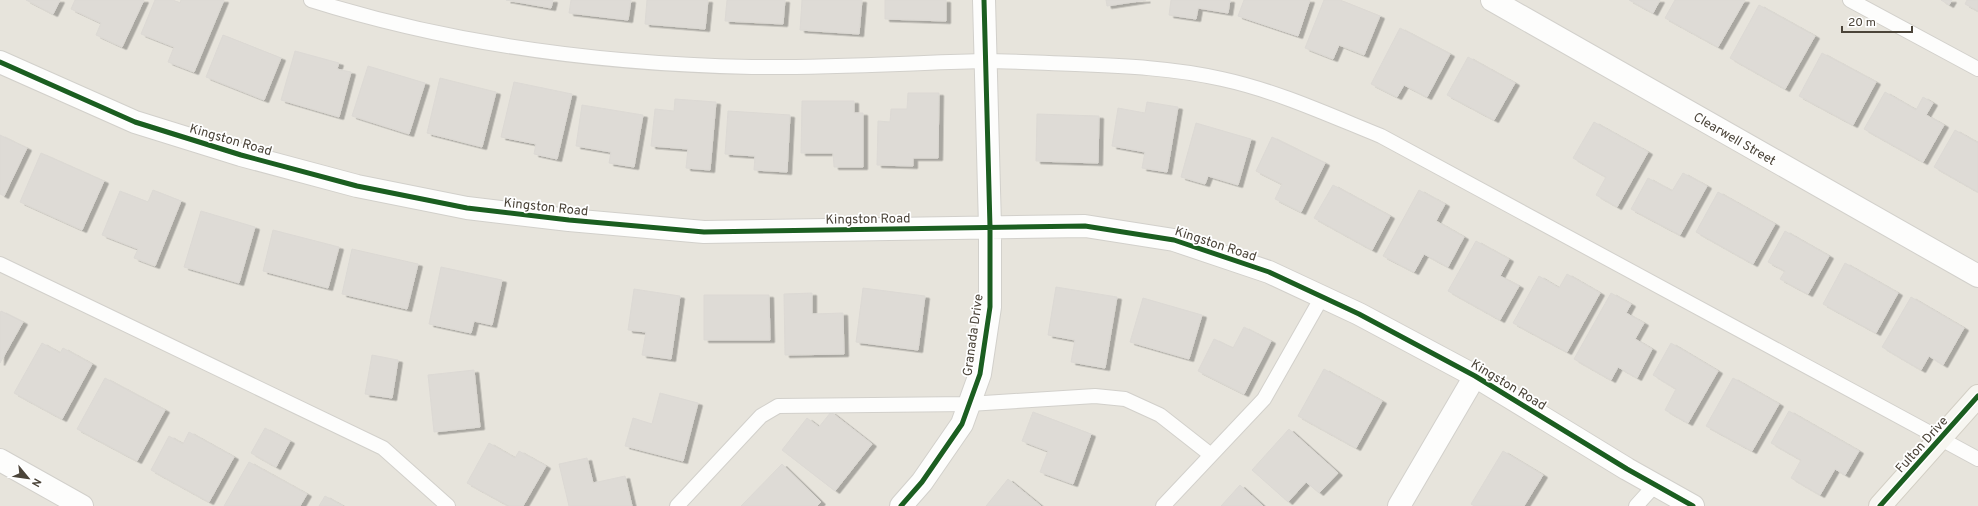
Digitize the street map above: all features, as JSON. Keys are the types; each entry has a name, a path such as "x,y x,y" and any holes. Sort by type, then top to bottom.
{"main road":[{"name":"Fulton Drive","path":"1880,506 1978,396"}],"street":[{"name":"Granada Drive","path":"901,506 922,482 958,430 980,374 990,307 990,227 984,0"},
{"name":"Clearwell Street","path":"1492,0 1978,276"},
{"name":"Kingston Road","path":"0,62 134,122 241,155 349,184 467,208 569,220 704,232 1085,226 1174,240 1269,272 1359,314 1475,376 1655,485 1694,506"},
{"path":"1399,506 1475,376"},
{"path":"0,460 82,506"}],"lane":[{"path":"311,0 341,10 464,39 625,61 754,67 986,61 1106,65 1186,72 1224,79 1288,99 1381,136 1978,458"},
{"path":"1850,0 1978,69"},
{"path":"0,264 383,448 448,506"},
{"path":"1163,506 1264,399 1322,297"},
{"path":"677,506 761,416 778,406 969,404 1095,396 1125,399 1160,415 1211,455"},
{"path":"1636,506 1655,485"}],"shaded area":[{"path":"0,0 1978,0 1978,506 0,506"}],"building":[{"path":"26,0 60,0 53,14"},
{"path":"75,0 144,0 122,47 96,35 101,23 71,9"},
{"path":"155,0 173,0 180,3 181,0 224,0 194,72 168,62 174,47 141,34"},
{"path":"506,0 553,0 551,8"},
{"path":"571,0 631,0 628,20 569,13"},
{"path":"647,0 708,0 705,29 645,24"},
{"path":"727,0 785,0 783,24 725,21"},
{"path":"802,0 862,0 859,34 800,30"},
{"path":"885,0 946,0 946,21 885,19"},
{"path":"1106,0 1146,0 1107,6"},
{"path":"1171,0 1230,0 1228,13 1198,8 1196,19 1169,15"},
{"path":"1244,0 1310,0 1298,36 1238,16"},
{"path":"1324,0 1340,0 1380,16 1364,55 1339,45 1333,59 1305,48"},
{"path":"1629,0 1660,0 1653,13"},
{"path":"1675,0 1745,0 1718,47 1665,18"},
{"path":"1941,0 1952,0 1949,5"},
{"path":"1967,0 1978,0 1978,11 1965,4"},
{"path":"1759,5 1815,36 1785,89 1730,58"},
{"path":"1400,28 1450,54 1427,97 1404,85 1397,97 1371,84"},
{"path":"223,35 281,58 264,100 206,77"},
{"path":"295,51 339,63 337,69 351,72 339,117 281,100"},
{"path":"1822,53 1876,82 1853,125 1799,96"},
{"path":"1468,57 1515,83 1494,120 1447,95"},
{"path":"368,66 425,83 409,134 352,116"},
{"path":"440,78 496,92 482,147 427,133"},
{"path":"514,82 572,94 557,159 534,154 536,144 501,137"},
{"path":"1885,92 1916,110 1923,97 1933,103 1926,115 1944,125 1923,162 1864,129"},
{"path":"908,93 939,93 938,158 913,158 913,166 877,165 878,121 890,122 891,109 907,109"},
{"path":"675,99 716,102 710,170 686,168 688,149 651,146 655,109 674,111"},
{"path":"802,101 854,101 854,113 863,113 863,167 834,167 833,153 801,153"},
{"path":"1147,102 1178,107 1167,172 1142,168 1145,152 1112,146 1118,108 1145,113"},
{"path":"582,105 643,115 634,167 609,163 611,152 576,146"},
{"path":"728,111 790,115 787,172 754,170 755,156 725,154"},
{"path":"1037,114 1099,116 1098,163 1036,161"},
{"path":"1594,122 1648,152 1617,207 1596,195 1606,177 1573,158"},
{"path":"1196,123 1251,139 1238,185 1208,176 1205,184 1181,177"},
{"path":"1955,130 1978,143 1978,192 1934,167"},
{"path":"0,135 27,148 4,196 0,194"},
{"path":"1272,137 1325,163 1301,212 1275,199 1282,184 1256,171"},
{"path":"41,153 104,181 82,230 20,202"},
{"path":"1683,173 1707,186 1680,235 1631,209 1648,178 1672,191"},
{"path":"1333,185 1390,216 1372,250 1314,218"},
{"path":"153,190 181,201 155,266 134,258 138,249 102,235 120,191 148,202"},
{"path":"1419,190 1445,204 1436,221 1464,237 1448,267 1424,254 1414,272 1383,256"},
{"path":"1718,192 1775,224 1753,264 1696,232"},
{"path":"201,211 255,227 239,283 184,267"},
{"path":"273,230 339,247 328,288 263,271"},
{"path":"1785,231 1829,256 1808,294 1780,279 1785,271 1768,262"},
{"path":"1476,241 1509,259 1500,276 1519,286 1500,320 1448,291"},
{"path":"352,249 418,264 407,309 342,294"},
{"path":"1845,263 1898,293 1876,333 1823,304"},
{"path":"441,267 502,280 492,325 474,321 471,333 429,324"},
{"path":"1567,274 1600,293 1567,352 1513,323 1539,276 1559,288"},
{"path":"1056,287 1117,297 1105,368 1071,362 1075,340 1048,335"},
{"path":"863,288 925,296 918,350 856,342"},
{"path":"634,289 680,296 671,359 642,355 646,332 628,330"},
{"path":"812,293 812,314 843,313 844,354 785,355 784,294"},
{"path":"1611,293 1631,304 1626,313 1644,323 1635,339 1652,349 1637,378 1618,367 1611,380 1574,359"},
{"path":"704,295 769,295 770,340 704,340"},
{"path":"1911,297 1964,328 1943,365 1929,356 1921,370 1882,347"},
{"path":"1143,298 1202,315 1189,359 1130,342"},
{"path":"1,311 23,322 0,363 0,313"},
{"path":"1244,327 1271,341 1244,394 1198,371 1214,339 1233,348"},
{"path":"42,343 60,353 63,348 92,364 62,419 14,393"},
{"path":"1671,343 1718,371 1688,423 1665,410 1676,389 1653,375"},
{"path":"372,355 398,360 392,398 365,394"},
{"path":"1324,369 1382,401 1356,448 1298,416"},
{"path":"474,370 480,427 434,432 428,375"},
{"path":"105,378 165,410 137,461 77,429"},
{"path":"1733,378 1779,404 1752,451 1706,426"},
{"path":"660,393 698,403 683,461 625,446 633,418 652,424"},
{"path":"1789,411 1859,451 1845,475 1835,469 1820,495 1791,478 1801,460 1771,443"},
{"path":"831,412 872,444 835,491 782,450 807,418 819,427"},
{"path":"1033,412 1091,434 1073,484 1040,472 1048,451 1022,441"},
{"path":"265,428 290,441 276,467 251,453"},
{"path":"1289,429 1338,473 1319,493 1306,482 1288,502 1252,470"},
{"path":"189,432 234,457 209,502 151,470 169,436 183,444"},
{"path":"489,443 515,458 519,451 546,466 523,506 509,506 467,483"},
{"path":"1503,451 1543,475 1524,506 1474,506 1471,504"},
{"path":"587,458 593,483 625,476 632,506 569,506 559,464"},
{"path":"249,462 307,494 300,506 224,506"},
{"path":"782,464 821,502 817,506 741,506"},
{"path":"1008,479 1041,506 986,506"},
{"path":"1240,485 1263,506 1221,506"},
{"path":"325,496 343,506 319,506"}],"cycle path":[{"path":"901,506 922,482 962,424 980,374 990,307 990,227 984,0"},
{"path":"0,62 135,122 241,155 357,186 467,208 569,220 704,232 1085,226 1174,240 1269,272 1359,314 1475,376 1627,469 1693,506"},
{"path":"1880,506 1978,396"}]}
